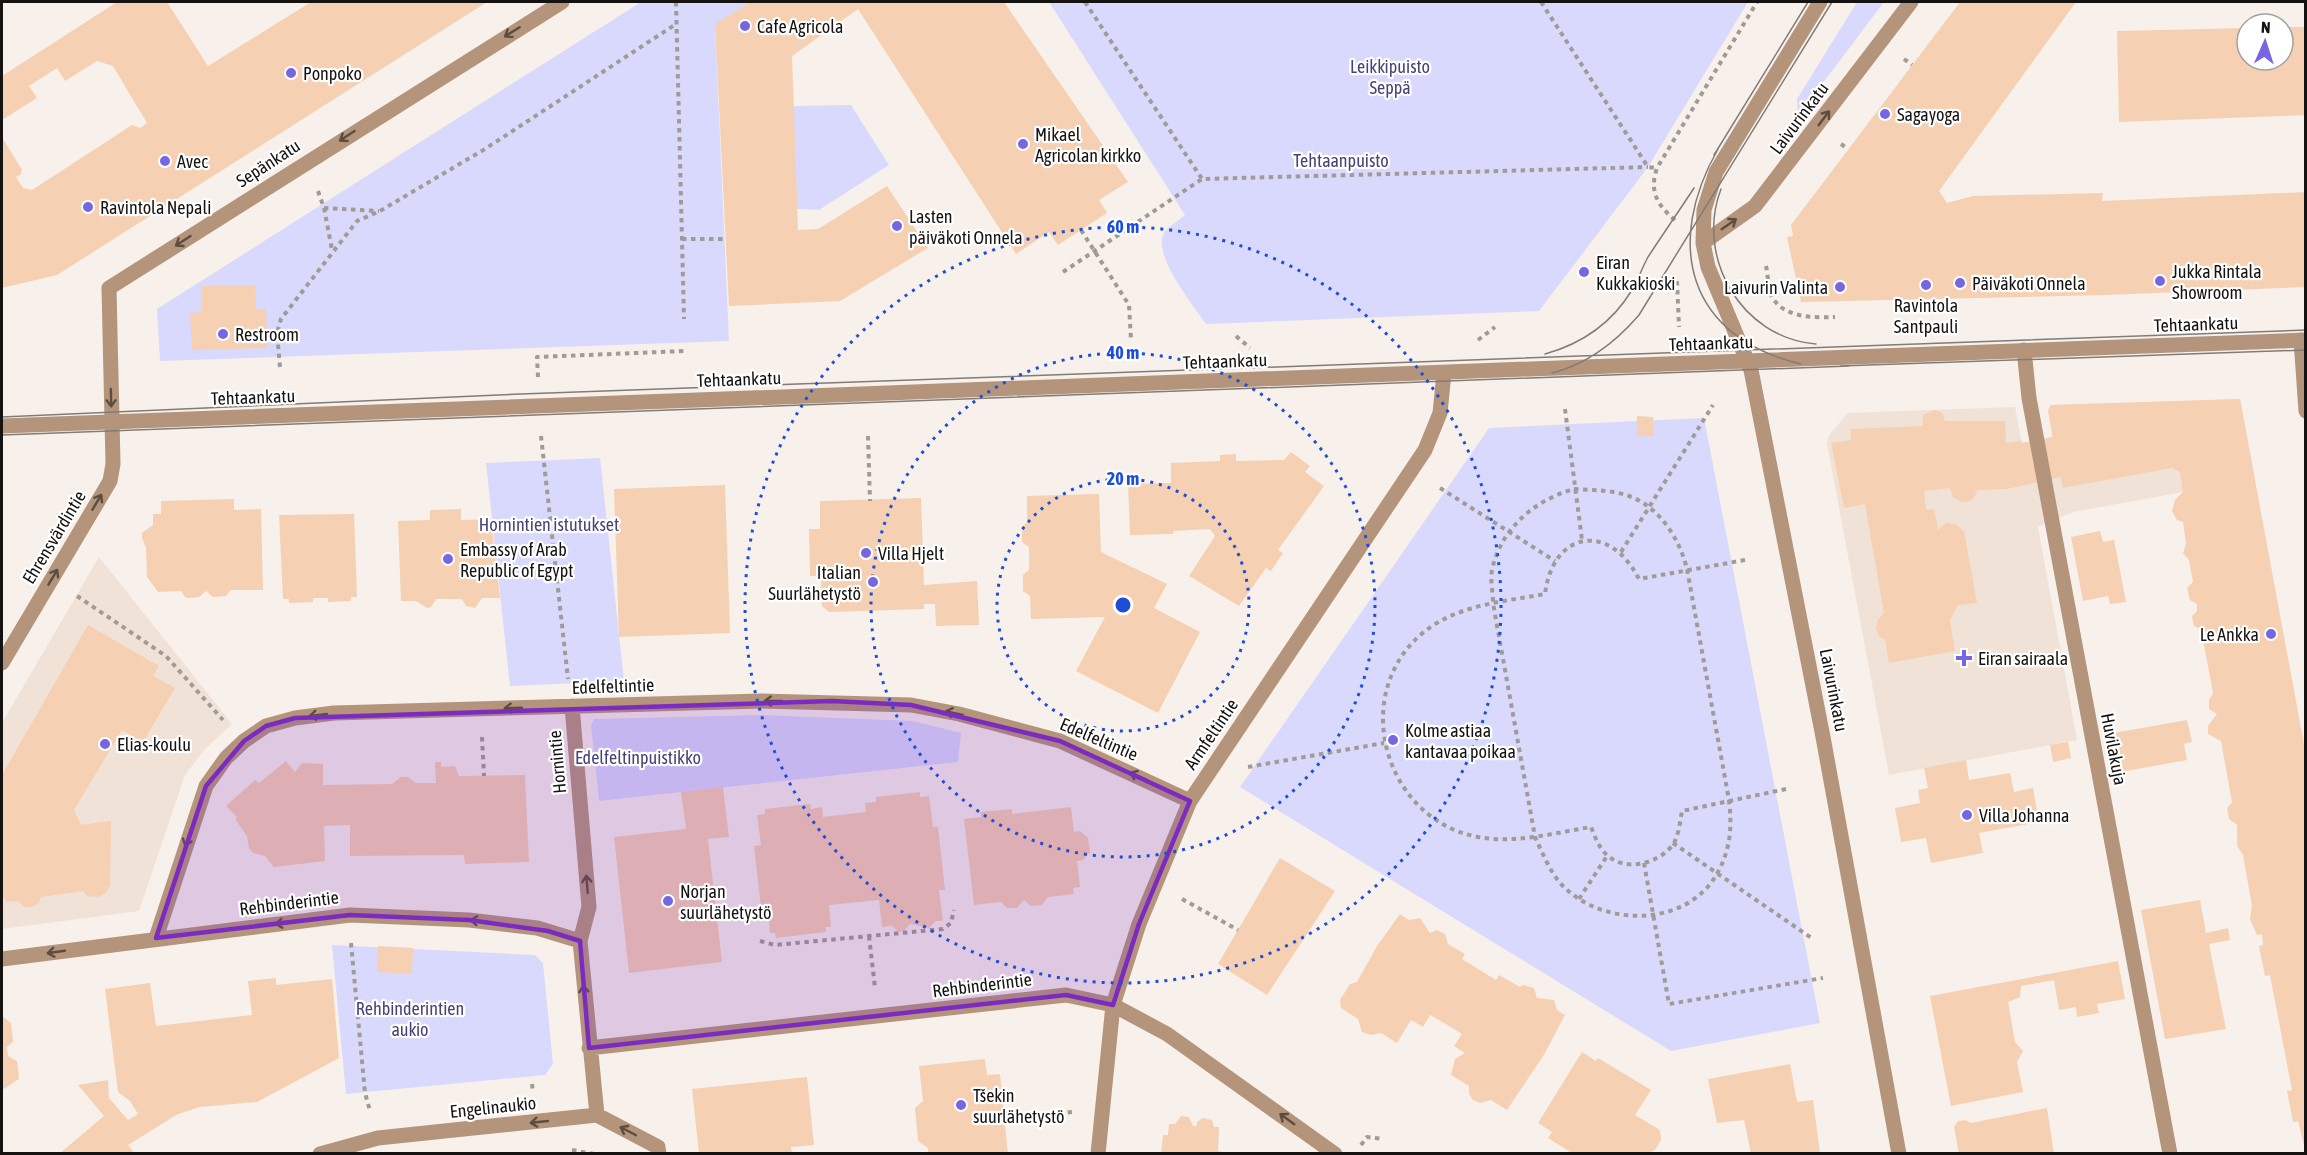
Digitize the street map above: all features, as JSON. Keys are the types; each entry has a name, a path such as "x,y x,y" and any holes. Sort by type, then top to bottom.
{"street":[{"name":"Sepänkatu","path":"111,422 110,288 562,2"},
{"name":"Laivurinkatu","path":"1820,2 1716,172 1704,210 1703,243 1708,267 1749,362 1823,737 1899,1154"},
{"name":"Laivurinkatu","path":"1703,243 1755,206 1911,2"},
{"name":"Tehtaankatu","path":"2,426 2303,340"},
{"path":"2303,340 2302,392 2306,411"},
{"name":"Huvilakuja","path":"2024,350 2032,419 2170,1154"},
{"name":"Armfeltintie","path":"1098,1154 1113,1005 1139,924 1190,801 1425,450 1440,413 1444,373"},
{"name":"Ehrensvärdintie","path":"2,663 110,481 113,464 111,422"},
{"name":"Edelfeltintie","path":"156,938 206,786 226,758 244,741 266,726 295,718 334,713 762,701 911,705 959,714 1060,741 1190,801"},
{"name":"Hornintie","path":"572,706 589,907 580,941 597,1115"},
{"name":"Rehbinderintie","path":"2,959 350,915 469,920 537,928 580,941"},
{"name":"Rehbinderintie","path":"589,1047 675,1040 1066,995 1113,1005 1183,1044 1335,1154"},
{"path":"597,1115 658,1148 659,1154"},
{"name":"Engelinaukio","path":"320,1154 378,1138 597,1115"}],"path":[{"path":"676,2 684,319"},
{"path":"1084,2 1202,179"},
{"path":"1540,2 1648,167"},
{"path":"1703,243 1658,204 1653,183 1657,168 1757,2"},
{"path":"280,367 277,333 281,319 332,250 357,221 380,211 485,149 676,24"},
{"path":"1904,59 1912,64"},
{"path":"1841,144 1848,149"},
{"path":"1063,272 1202,179 1657,168"},
{"path":"318,191 324,208 332,250"},
{"path":"324,208 380,211"},
{"path":"1081,230 1129,305 1131,340"},
{"path":"682,239 726,238"},
{"path":"1766,266 1771,295 1782,308 1807,318 1834,317"},
{"path":"1677,281 1679,327"},
{"path":"1478,340 1495,327"},
{"path":"1236,336 1250,348"},
{"path":"537,367 537,357 685,351"},
{"name":"Hornintie","path":"539,405 572,706"},
{"path":"1621,552 1713,405"},
{"path":"1565,409 1582,540"},
{"path":"868,436 870,501"},
{"path":"1440,488 1555,561"},
{"path":"1574,489 1609,491 1631,496 1649,508 1665,523 1683,549 1729,800 1732,828 1726,855 1717,874 1704,890 1682,906 1653,916 1629,916 1603,912 1579,899 1562,885 1546,862 1535,837 1493,603 1492,573 1498,550 1509,532 1528,511 1551,495 1574,489"},
{"path":"1745,560 1639,579 1621,552 1608,543 1582,540 1563,550 1555,561 1547,580 1545,594 1469,607 1439,622 1418,638 1403,656 1388,682 1381,712 1384,743 1388,760 1399,781 1422,808 1452,829 1478,837 1535,837 1591,827 1596,840 1607,856 1625,863 1644,863 1661,856 1674,843 1682,811 1786,789"},
{"path":"52,578 166,656 220,717"},
{"path":"1245,768 1384,743"},
{"path":"483,744 484,776"},
{"path":"1674,843 1813,939"},
{"path":"1579,899 1607,856"},
{"path":"1644,863 1669,1004 1823,978"},
{"path":"1182,899 1238,930"},
{"path":"760,941 775,945 943,929 951,923 954,910"},
{"path":"869,936 875,989"},
{"path":"351,944 365,1093"},
{"path":"1005,1119 1069,1113"},
{"path":"1359,1148 1367,1137 1383,1139"}],"highlighted area":[{"path":"832,701 911,705 1060,741 1190,801 1139,924 1113,1005 1066,995 589,1048 580,941 548,931 469,920 350,915 156,938 206,786 244,741 266,726 295,718"}],"shaded area":[{"name":"Eiran sairaala","path":"2240,399 2255,479 2073,512 2038,527 2077,740 1889,775 1827,443 1829,435 1848,413 2015,407 2022,443 2052,437 2048,410 2051,405"},
{"name":"Elias-koulu","path":"99,557 232,724 204,750 185,775 139,911 2,929 2,723"}],"green space":[{"path":"641,2 750,2 715,25 729,341 160,361 157,309"},
{"name":"Tehtaanpuisto","path":"1049,2 1748,2 1648,167 1539,311 1206,324 1176,280 1164,254 1162,242 1164,233 1185,215"},
{"path":"1857,2 1884,2 1798,116 1797,99"},
{"path":"851,105 889,165 819,210 797,209 793,106"},
{"path":"1704,418 1820,1023 1671,1051 1240,787 1489,428"},
{"name":"Hornintien istutukset","path":"600,458 624,681 510,686 486,463"},
{"name":"Edelfeltinpuistikko","path":"763,715 913,721 961,733 958,762 599,801 591,725 594,719"},
{"name":"Rehbinderintien aukio","path":"332,945 535,955 543,963 553,1064 545,1075 346,1094"}],"building":[{"path":"117,2 167,2 208,66 311,2 487,2 57,275 2,288 2,137 22,170 21,174 16,177 23,188 32,190 132,125 140,128 147,123 113,66 97,61 65,81 57,68 29,86 37,98 2,120 2,76"},
{"name":"Mikael Agricolan kirkko","path":"750,2 1004,2 1128,182 1099,200 1107,213 1058,245 1049,232 1016,254 858,9 792,56 798,230 818,229 887,186 928,248 840,301 729,306 715,24"},
{"path":"1960,2 2076,2 1939,191 1947,203 1973,196 2103,193 2102,201 2306,192 2306,287 2106,295 1801,302 1787,237 1793,236 1791,225"},
{"path":"2295,27 2306,27 2306,115 2119,122 2117,31 2235,28 2235,72 2295,72"},
{"path":"255,285 256,310 266,309 267,348 192,350 190,313 202,312 202,286"},
{"path":"2240,399 2306,755 2306,1154 2298,1121 2293,1122 2287,1091 2292,1090 2270,975 2265,976 2259,946 2263,945 2262,934 2257,935 2250,919 2252,906 2243,855 2237,846 2237,825 2229,819 2227,808 2232,802 2221,741 2208,734 2208,726 2217,714 2209,709 2209,700 2213,693 2201,629 2194,626 2192,616 2197,611 2197,604 2190,600 2187,588 2193,582 2189,560 2183,553 2186,544 2183,522 2177,520 2172,511 2175,500 2183,492 2180,472 2172,468 2063,488 2061,477 2007,489 1978,490 1973,499 1967,502 1953,497 1950,488 1924,491 1926,510 1934,509 1938,530 1946,523 1957,525 1964,531 1977,603 1958,605 1950,620 1955,651 1889,663 1885,640 1880,637 1876,629 1878,619 1884,613 1865,504 1844,508 1831,443 1851,440 1851,429 1923,426 1923,415 1935,410 1942,413 1945,421 2005,421 2006,443 2021,441 2022,443 2053,437 2048,410 2051,405"},
{"path":"1637,416 1653,417 1654,436 1637,435"},
{"path":"1291,452 1310,466 1305,472 1324,486 1278,550 1283,553 1271,571 1266,568 1239,606 1189,576 1215,536 1210,529 1173,531 1173,534 1130,535 1128,484 1171,483 1171,463 1220,461 1220,455 1236,454 1236,461 1284,460"},
{"path":"725,485 730,633 619,637 614,489"},
{"path":"1099,494 1101,552 1167,584 1154,608 1200,632 1158,713 1076,671 1105,617 1031,619 1030,596 1023,591 1023,575 1029,570 1029,547 1022,542 1022,527 1027,522 1027,496"},
{"name":"Villa Hjelt","path":"921,498 924,585 977,581 979,625 936,626 935,604 924,604 924,609 829,612 822,606 821,576 810,576 809,529 820,529 820,501"},
{"path":"234,499 234,510 261,509 263,590 231,590 226,596 213,597 206,591 199,597 186,598 181,591 158,592 147,577 146,548 142,533 153,525 153,514 161,514 161,501"},
{"name":"Embassy of Arab Republic of Egypt","path":"461,509 461,520 491,519 500,598 482,598 475,608 466,606 462,599 436,599 431,607 427,608 416,601 401,601 398,521 430,520 430,510"},
{"path":"354,514 357,597 351,597 351,601 328,602 328,598 313,598 313,602 289,603 289,599 283,599 279,515"},
{"path":"2100,531 2103,542 2114,540 2126,602 2110,604 2108,596 2083,601 2071,537"},
{"path":"88,625 159,666 153,676 175,688 143,742 122,730 74,810 81,825 111,821 110,887 107,892 98,897 87,896 83,891 41,897 39,903 25,907 18,901 6,902 2,894 2,775"},
{"path":"2187,720 2192,742 2184,744 2187,760 2115,773 2108,734"},
{"path":"2068,742 2071,758 2053,762 2050,745"},
{"name":"Villa Johanna","path":"1966,760 1969,780 2010,773 2014,792 2033,788 2039,822 1979,833 1983,853 1931,863 1926,838 1901,842 1895,808 1920,803 1918,790 1928,788 1924,768"},
{"path":"286,761 295,772 302,763 323,764 323,785 392,784 401,777 408,777 416,783 436,783 435,762 441,762 441,767 455,766 459,776 525,775 529,862 465,864 464,855 350,856 350,825 324,826 325,861 274,867 265,856 253,853 249,848 247,836 235,819 237,817 226,806 255,780 259,783"},
{"name":"Norjan suurlähetystö","path":"723,787 729,837 708,839 722,962 629,973 614,837 686,829 681,792"},
{"path":"920,792 920,797 929,796 933,827 938,827 945,890 939,890 943,921 936,921 929,928 910,924 904,931 899,932 892,926 882,927 879,900 829,905 831,927 826,927 826,932 776,938 775,933 770,933 768,908 761,908 754,846 761,845 757,815 765,814 765,809 810,804 811,809 822,807 823,817 866,812 865,803 876,802 876,797"},
{"path":"1071,807 1074,832 1080,831 1088,838 1090,852 1083,860 1077,861 1080,887 1073,888 1074,894 1048,897 1042,905 1031,906 1024,900 1017,908 1007,908 1001,902 974,905 964,819 981,817 980,812 1012,809 1012,814"},
{"path":"1280,858 1335,891 1267,995 1218,964"},
{"path":"2200,900 2206,933 2228,928 2230,940 2209,944 2226,1029 2165,1039 2141,910"},
{"path":"1400,914 1409,920 1420,918 1430,933 1437,930 1445,934 1448,944 1465,954 1462,959 1496,980 1499,975 1520,987 1523,985 1534,988 1537,998 1554,1000 1557,1010 1565,1015 1545,1053 1507,1110 1491,1100 1480,1103 1473,1100 1469,1094 1469,1086 1451,1075 1455,1059 1465,1053 1454,1046 1462,1034 1446,1024 1430,1015 1423,1027 1411,1020 1397,1043 1381,1033 1371,1035 1362,1032 1358,1019 1341,1008 1340,1000 1350,984 1357,982 1377,946"},
{"path":"378,946 413,948 412,974 377,972"},
{"path":"2118,961 2125,999 2097,1004 2099,1013 2077,1017 2076,1007 2059,1010 2054,980 2021,986 2020,997 2008,1002 2015,1042 2023,1051 2017,1062 2023,1092 1951,1106 1930,996"},
{"path":"276,978 276,985 332,979 339,1058 257,1102 200,1107 178,1114 128,1145 135,1154 59,1154 104,1116 78,1085 108,1080 109,1098 128,1120 138,1114 130,1101 118,1092 105,989 150,983 156,1026 252,1015 248,981"},
{"path":"2,1016 11,1023 13,1042 7,1047 8,1056 17,1061 19,1079 2,1090"},
{"path":"1582,1052 1596,1061 1598,1058 1651,1090 1635,1115 1660,1130 1661,1140 1655,1150 1645,1154 1573,1154 1548,1138 1552,1132 1538,1123"},
{"name":"Tšekin suurlähetystö","path":"985,1059 987,1075 1000,1074 1008,1154 928,1154 928,1148 918,1141 915,1108 923,1101 919,1066"},
{"path":"1790,1064 1797,1102 1813,1100 1820,1154 1751,1154 1744,1120 1717,1123 1708,1079"},
{"path":"807,1077 814,1145 791,1147 792,1154 699,1154 692,1089"},
{"path":"2047,1108 2054,1154 1959,1154 1954,1127 1958,1121 1965,1120 1971,1123"},
{"path":"1181,1116 1189,1117 1193,1126 1197,1126 1197,1122 1203,1118 1212,1120 1214,1127 1219,1127 1218,1151 1231,1154 1161,1154 1163,1135 1168,1135 1169,1124 1175,1124"}],"tram line":[{"path":"1714,155 1808,2"},
{"path":"1552,373 1577,364 1600,351 1620,335 1639,315 1832,2"},
{"path":"1718,149 1701,184 1692,219 1690,252 1696,282 1710,309 1732,332 1762,351 1801,364"},
{"path":"1545,354 1583,338 1615,313 1632,290 1648,257 1694,188"},
{"path":"1721,189 1715,215 1714,241 1720,266 1731,290 1746,310 1766,327 1789,338 1816,344"},
{"path":"2,417 521,394 2306,330"},
{"path":"1840,366 2306,350"},
{"path":"2,435 1849,366"}],"place":[{"name":"Cafe Agricola","path":"745,26"},
{"name":"Ponpoko","path":"291,73"},
{"name":"Sagayoga","path":"1885,114"},
{"name":"Mikael Agricolan kirkko","path":"1023,144"},
{"name":"Avec","path":"165,161"},
{"name":"Ravintola Nepali","path":"88,207"},
{"name":"Lasten päiväkoti Onnela","path":"897,226"},
{"name":"Eiran Kukkakioski","path":"1584,272"},
{"name":"Jukka Rintala Showroom","path":"2160,281"},
{"name":"Päiväkoti Onnela","path":"1960,283"},
{"name":"Ravintola Santpauli","path":"1926,285"},
{"name":"Laivurin Valinta","path":"1840,287"},
{"name":"Restroom","path":"223,334"},
{"name":"Villa Hjelt","path":"866,553"},
{"name":"Embassy of Arab Republic of Egypt","path":"448,559"},
{"name":"Italian Suurlähetystö","path":"873,582"},
{"name":"Le Ankka","path":"2271,634"},
{"name":"Eiran sairaala","path":"1964,658"},
{"name":"Kolme astiaa kantavaa poikaa","path":"1393,740"},
{"name":"Elias-koulu","path":"105,744"},
{"name":"Villa Johanna","path":"1967,815"},
{"name":"Norjan suurlähetystö","path":"668,901"},
{"name":"Tšekin suurlähetystö","path":"961,1105"}],"park label":[{"name":"Leikkipuisto Seppä","path":"1390,76"}]}
